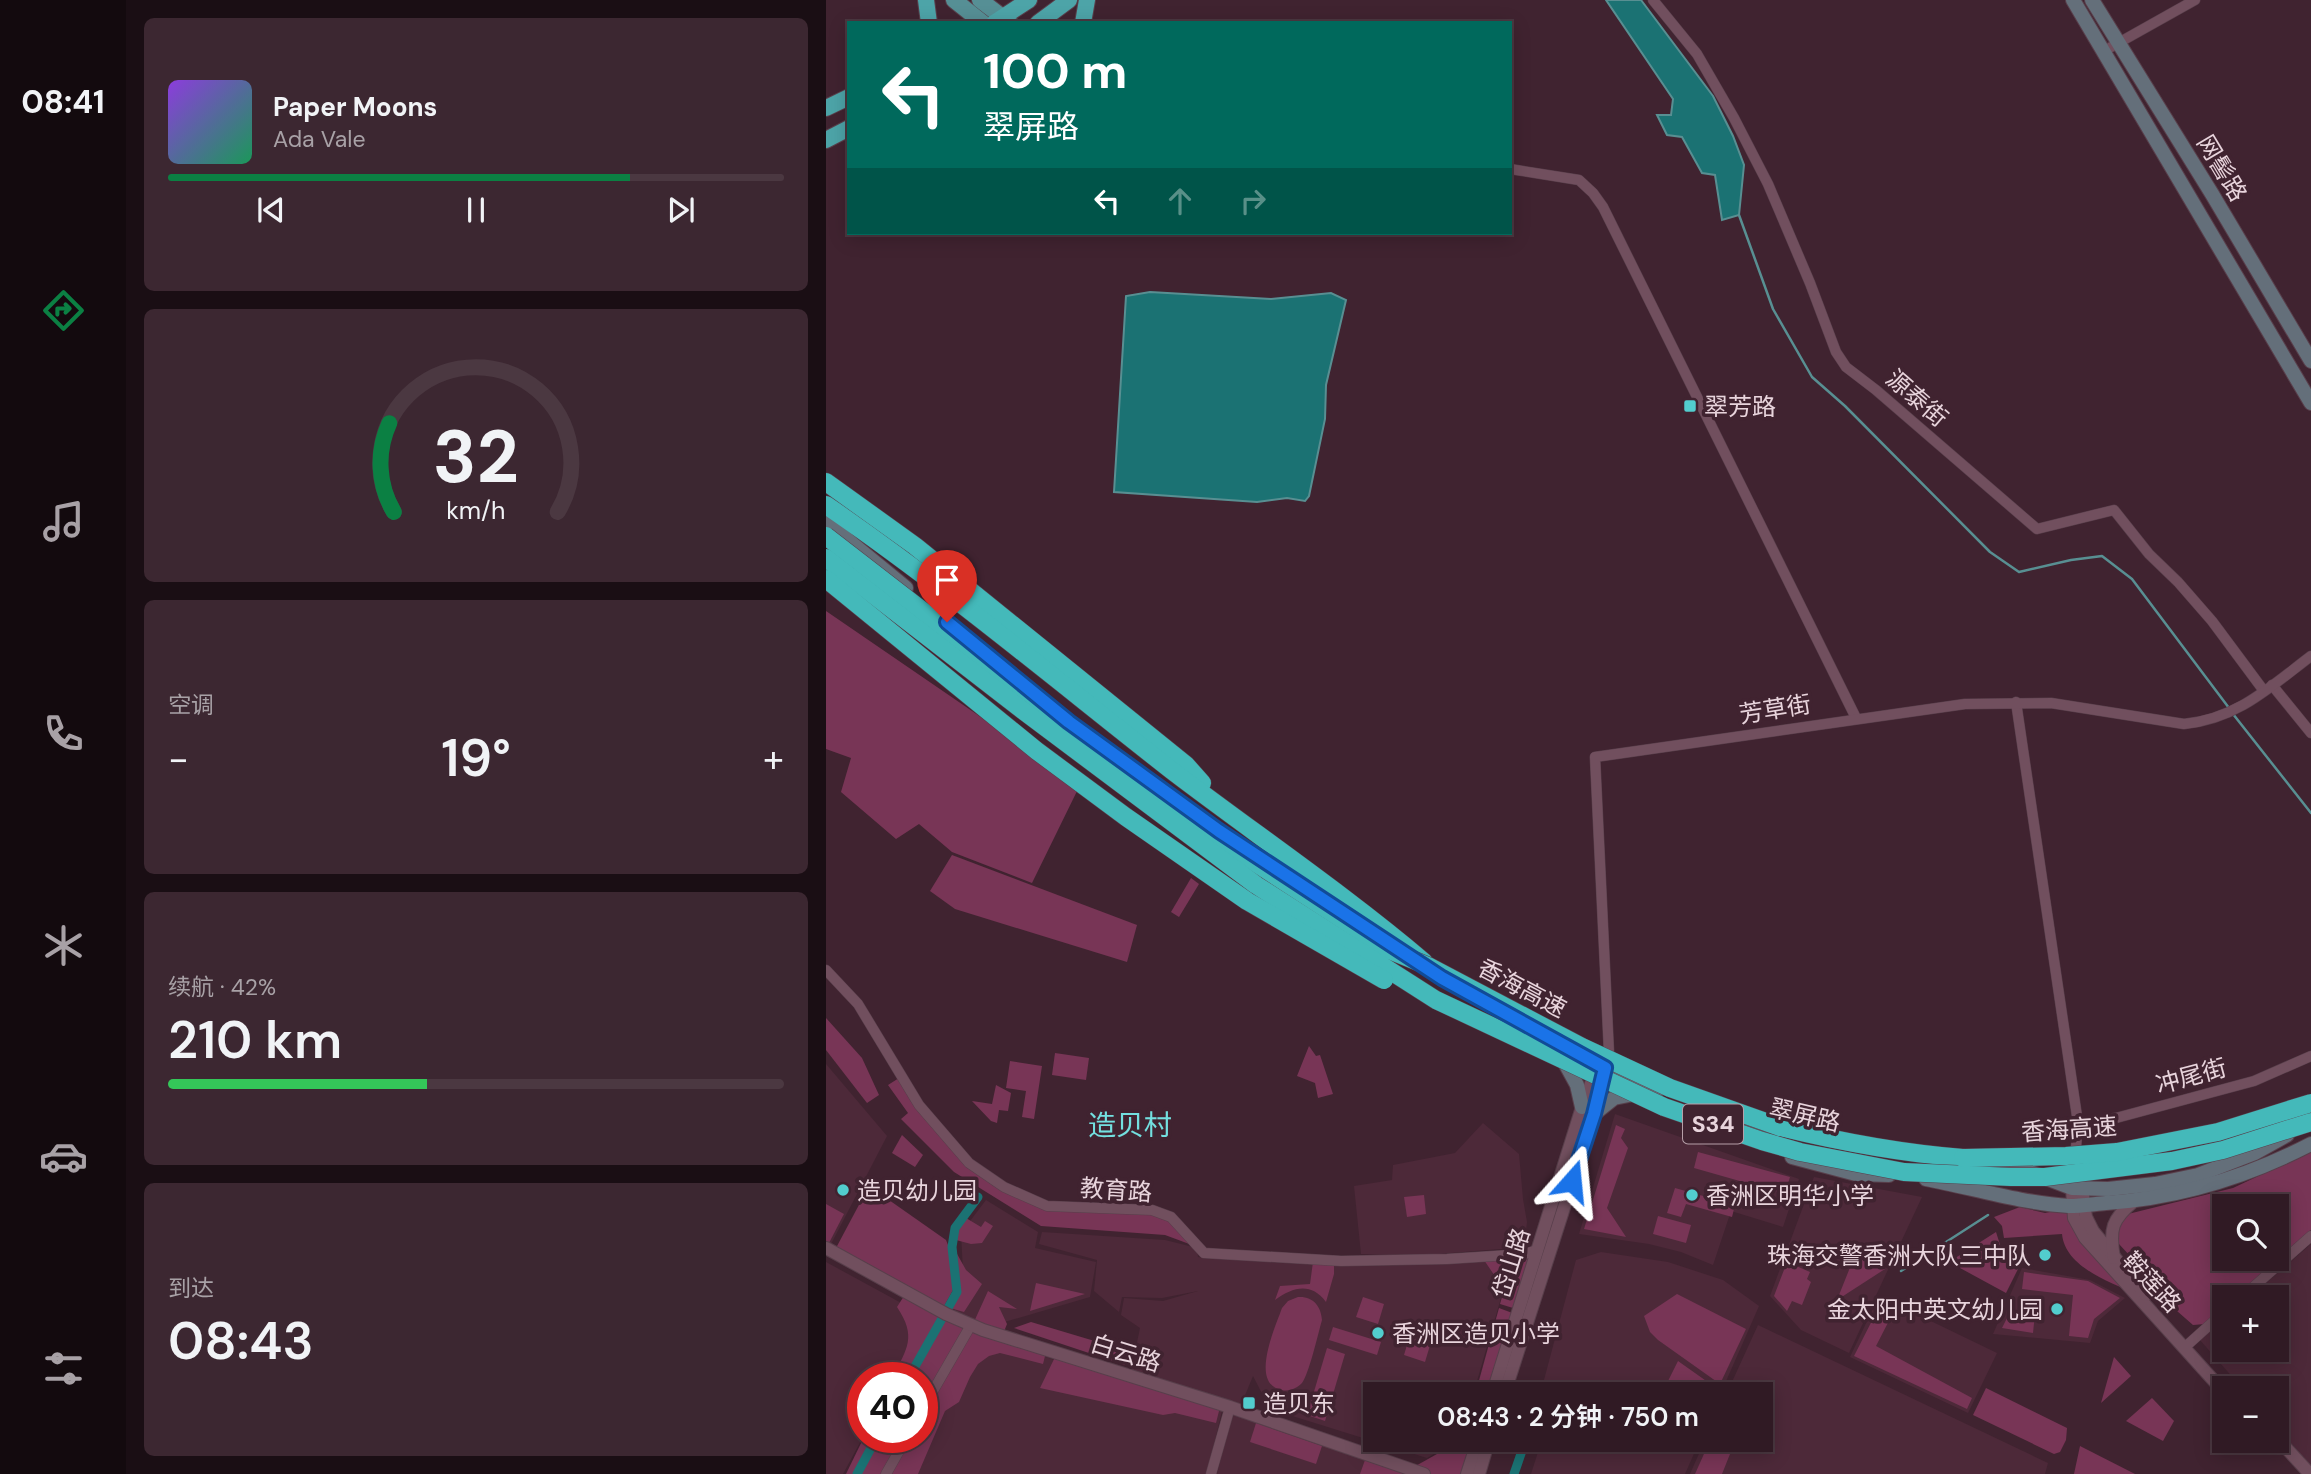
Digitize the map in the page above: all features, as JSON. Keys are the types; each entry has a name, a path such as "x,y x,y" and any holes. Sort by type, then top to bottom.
{"highway":[{"path":"926,0 929,21"},
{"path":"1002,21 1029,0"},
{"path":"1041,21 1069,0"},
{"path":"1083,21 1087,0"},
{"path":"826,108 847,98"},
{"path":"826,140 847,129"},
{"path":"829,483 925,554 1186,765 1227,813"},
{"path":"826,505 978,618 1227,813 1384,929 1427,966"},
{"name":"香海高速","path":"826,536 1236,850 1389,950 1427,966 1582,1047 1670,1088 1780,1127 1910,1154 1963,1158 2117,1152 2218,1132 2311,1103"},
{"name":"香海高速","path":"826,561 1256,885 1436,1000 1664,1107 1800,1152 1904,1171 2045,1177 2120,1169 2223,1150 2311,1122"},
{"path":"826,580 1037,751 1247,901 1376,977 1436,1000"}],"main road":[{"path":"954,0 980,21"},
{"path":"981,0 1002,21"},
{"path":"2073,0 2311,403"},
{"name":"网髻路","path":"2092,0 2311,361"},
{"name":"翠屏路","path":"826,522 1069,722 1219,831 1442,978 1601,1067 1669,1096 1738,1122 1803,1142 1909,1157 2017,1167 2077,1189 2200,1181 2311,1122"},
{"name":"翠屏路","path":"826,561 1093,766 1206,848 1366,953 1444,1000 1597,1082 1739,1141 1816,1165 1856,1174 1908,1175 2047,1204 2078,1205 2134,1201 2290,1155 2311,1144"},
{"path":"826,580 913,629"},
{"path":"1566,1065 1588,1110 1614,1098 1629,1095"}],"street":[{"name":"源泰街","path":"1653,0 1698,54 1734,118 1810,283 1836,352 1846,367 2036,529 2114,510 2149,554 2213,621 2268,688"},
{"path":"2104,51 2195,0"},
{"path":"1512,169 1579,180 1603,207 1856,718"},
{"name":"芳草街","path":"1601,1067 1609,1053 1595,757 1965,704 2051,704 2184,724 2206,722 2232,712 2311,656"},
{"path":"2268,688 2311,733"},
{"path":"2016,702 2078,1123 2077,1189"},
{"name":"教育路","path":"826,970 858,1004 919,1105 969,1163 1004,1187 1047,1206 1152,1210 1171,1217 1204,1253 1341,1261 1396,1261 1525,1254 1537,1251"},
{"name":"冲尾街","path":"2078,1123 2116,1118 2254,1081 2311,1056"},
{"name":"岱山路","path":"1508,1382 1601,1067"},
{"name":"岱山路","path":"1496,1382 1537,1251 1588,1110"},
{"name":"鞍莲路","path":"2077,1189 2078,1205 2074,1218 2085,1238 2219,1376"},
{"path":"2114,1258 2111,1238 2115,1219 2134,1201"},
{"name":"鞍莲路","path":"2078,1205 2093,1231 2114,1258 2212,1377"},
{"path":"2256,1285 2311,1236"},
{"name":"白云路","path":"826,1248 971,1325 1230,1407 1424,1474"},
{"path":"2187,1345 2212,1323"},
{"path":"938,1382 971,1325"},
{"path":"1211,1474 1230,1407"},
{"path":"2289,1451 2310,1474"},
{"path":"1467,1474 1474,1452"},
{"path":"1479,1474 1485,1452"},
{"path":"886,1474 898,1453"},
{"path":"2281,1453 2300,1474"}],"shaded area":[{"path":"826,611 1080,785 1032,883 952,852 919,824 896,839 841,792 851,758 826,749"},
{"path":"952,855 1137,925 1127,962 955,909 930,891"},
{"path":"1191,878 1199,884 1179,917 1171,912"},
{"path":"826,1018 862,1058 879,1095 867,1103 826,1050"},
{"path":"1309,1046 1316,1056 1320,1055 1333,1094 1318,1098 1315,1083 1297,1076"},
{"path":"1055,1053 1089,1058 1086,1080 1052,1075"},
{"path":"1010,1061 1042,1066 1034,1119 1022,1117 1026,1091 1006,1088"},
{"name":"造贝幼儿园","path":"826,1064 887,1136 830,1246 826,1243"},
{"path":"899,1078 965,1163 1046,1209 1152,1213 1168,1219 1192,1245 1165,1235 1041,1226 954,1172 901,1119 908,1113 888,1085"},
{"path":"996,1085 1011,1093 1008,1111 999,1110 997,1123 991,1121 972,1101 992,1104"},
{"name":"香洲区明华小学","path":"1615,1114 1799,1179 1783,1227 1731,1211 1713,1265 1681,1252 1649,1244 1579,1234"},
{"path":"1483,1123 1519,1154 1527,1222 1524,1247 1415,1256 1361,1254 1354,1186 1392,1180 1393,1165 1455,1153"},
{"path":"1616,1125 1625,1129 1621,1138 1628,1148 1607,1208 1626,1237 1584,1229"},
{"path":"902,1135 923,1155 915,1167 892,1153"},
{"path":"2311,1151 2311,1230 2289,1249 2289,1194 2212,1194 2212,1271 2264,1271 2249,1285 2212,1285 2212,1317 2205,1324 2193,1325 2161,1297 2142,1269 2119,1244 2118,1229 2128,1214 2233,1188"},
{"path":"1698,1152 1790,1177 1785,1194 1694,1168"},
{"path":"1814,1177 1922,1197 1849,1353 1801,1330 1770,1296"},
{"path":"869,1186 946,1240 950,1250 953,1290 943,1308 836,1248"},
{"path":"1675,1188 1735,1205 1732,1217 1686,1204 1681,1217 1667,1213"},
{"path":"1424,1195 1426,1214 1407,1217 1404,1197"},
{"path":"986,1200 1038,1232 1035,1248 1096,1262 1090,1297 991,1326 953,1312 964,1290 961,1233"},
{"path":"826,1204 844,1214 829,1243 826,1241"},
{"path":"2020,1207 2045,1213 2074,1207 2136,1294 2090,1272 2080,1264 2065,1246 2062,1234 2004,1238 2002,1226 1994,1217"},
{"path":"1658,1216 1691,1225 1686,1243 1653,1234"},
{"path":"966,1218 981,1227 985,1221 993,1226 982,1243 971,1244 956,1240 958,1228"},
{"path":"1042,1232 1165,1240 1197,1248 1198,1257 1212,1259 1483,1257 1503,1291 1477,1382 1363,1382 1363,1438 1270,1409 1253,1376 1239,1410 1131,1371 1140,1328 1121,1315 1124,1298 1163,1301 1198,1291 1162,1298 1122,1297 1119,1312 1094,1291 1097,1260 1039,1244"},
{"path":"1996,1232 2004,1257 2018,1269 2006,1293 1949,1262"},
{"path":"2311,1244 2311,1466 2289,1441 2289,1376 2232,1376 2219,1362 2289,1362 2289,1285 2264,1285 2280,1271 2289,1271 2289,1263"},
{"path":"956,1252 966,1270 982,1284 964,1312 950,1308 960,1289"},
{"path":"1546,1252 1526,1312 1500,1304 1504,1290 1484,1260"},
{"path":"1601,1252 1668,1262 1723,1280 1759,1306 1726,1382 1543,1382 1576,1260"},
{"path":"1859,1253 1885,1269 1837,1300 1855,1255"},
{"path":"826,1262 927,1317 903,1362 847,1362 847,1453 854,1453 843,1474 826,1474"},
{"path":"1313,1262 1334,1263 1334,1274 1326,1302 1308,1289 1288,1292 1275,1300 1280,1286 1310,1284"},
{"path":"1787,1262 1810,1272 1807,1279 1811,1282 1802,1305 1792,1301 1787,1311 1774,1296"},
{"name":"金太阳中英文幼儿园","path":"2022,1268 2090,1280 2125,1298 2098,1321 2090,1343 1993,1334"},
{"path":"2024,1272 2088,1281 2120,1298 2094,1319 2088,1338 2069,1336 2073,1295 2022,1289"},
{"path":"1036,1283 1085,1294 1030,1311"},
{"path":"988,1291 1017,1309 999,1307 1007,1324 1003,1334 973,1324"},
{"path":"1677,1294 1746,1329 1721,1382 1717,1382 1658,1340 1650,1332 1644,1316"},
{"path":"904,1296 965,1326 938,1374 938,1362 900,1362 906,1350 908,1335 897,1307"},
{"path":"1879,1296 1997,1353 1968,1413 1850,1357"},
{"path":"1298,1297 1308,1298 1315,1303 1322,1320 1305,1378 1298,1386 1282,1390 1272,1386 1267,1377 1267,1354 1282,1308 1288,1301"},
{"path":"1363,1297 1384,1304 1378,1324 1356,1317"},
{"path":"1880,1305 1894,1311 1876,1346 1972,1398 1967,1409 1854,1356"},
{"path":"1499,1308 1523,1317 1501,1382 1479,1382"},
{"path":"2011,1310 2035,1314 2033,1333 2002,1328"},
{"path":"1031,1322 1128,1351 1125,1365 1014,1328"},
{"path":"1758,1325 2048,1463 2045,1474 1690,1474 1700,1452 1773,1452 1773,1382 1732,1382"},
{"path":"1333,1327 1381,1342 1377,1355 1329,1340"},
{"path":"972,1329 1046,1352 1043,1364 1000,1353 989,1356 978,1364 959,1402 945,1411 938,1427 938,1389"},
{"path":"2212,1330 2212,1354 2200,1340"},
{"path":"973,1335 1222,1411 1207,1474 897,1474 911,1453 938,1453 938,1405"},
{"path":"1410,1335 1431,1342 1425,1362 1404,1355"},
{"path":"1327,1348 1345,1354 1325,1421 1307,1415"},
{"path":"1056,1355 1220,1407 1216,1423 1175,1413 1163,1415 1040,1388"},
{"path":"2114,1357 2131,1376 2101,1403"},
{"path":"1678,1361 1708,1382 1671,1382 1668,1381"},
{"path":"1986,1388 2067,1428 2066,1440 2060,1452 2054,1454 1973,1415"},
{"path":"2152,1398 2174,1421 2163,1441 2126,1421"},
{"path":"1232,1412 1412,1474 1217,1474"},
{"path":"1256,1423 1322,1446 1316,1464 1250,1442"},
{"path":"2080,1446 2135,1474 2074,1474"},
{"path":"1408,1452 1437,1452 1427,1458"},
{"path":"1441,1452 1478,1452 1471,1474 1428,1474 1412,1468"},
{"path":"1538,1452 1695,1452 1685,1474 1531,1474"},
{"path":"1705,1452 1730,1454 1722,1474 1695,1474"},
{"path":"856,1453 894,1453 882,1474 846,1474"},
{"path":"902,1453 927,1453 918,1474 890,1474"},
{"path":"1365,1460 1409,1474 1360,1474"}],"water":[{"path":"1606,0 1641,0 1713,96 1744,165 1739,215 1722,220 1715,175 1702,173 1682,137 1667,135 1657,115 1671,115 1673,99"},
{"path":"1150,292 1271,299 1331,293 1346,300 1326,385 1325,419 1309,496 1305,501 1287,498 1257,502 1114,492 1126,296"}],"waterway":[{"path":"1739,215 1773,309 1812,377 1845,406 1990,552 2019,572 2102,556 2132,579 2229,708"},
{"path":"2233,714 2311,813"},
{"path":"917,1362 957,1292 952,1247 955,1228 978,1197"},
{"path":"1901,1271 1988,1215"},
{"path":"1514,1474 1522,1452"},
{"path":"857,1474 868,1453"}],"place":[{"name":"翠芳路","path":"1690,406"},
{"name":"造贝幼儿园","path":"843,1190"},
{"name":"香洲区明华小学","path":"1692,1195"},
{"name":"珠海交警香洲大队三中队","path":"2045,1255"},
{"name":"金太阳中英文幼儿园","path":"2057,1309"},
{"name":"香洲区造贝小学","path":"1378,1333"},
{"name":"造贝东","path":"1249,1403"}],"district":[{"name":"造贝村","path":"1130,1125"}],"route":[{"path":"947,622 1069,722 1219,831 1442,978 1605,1068 1594,1114 1572,1181"}]}
